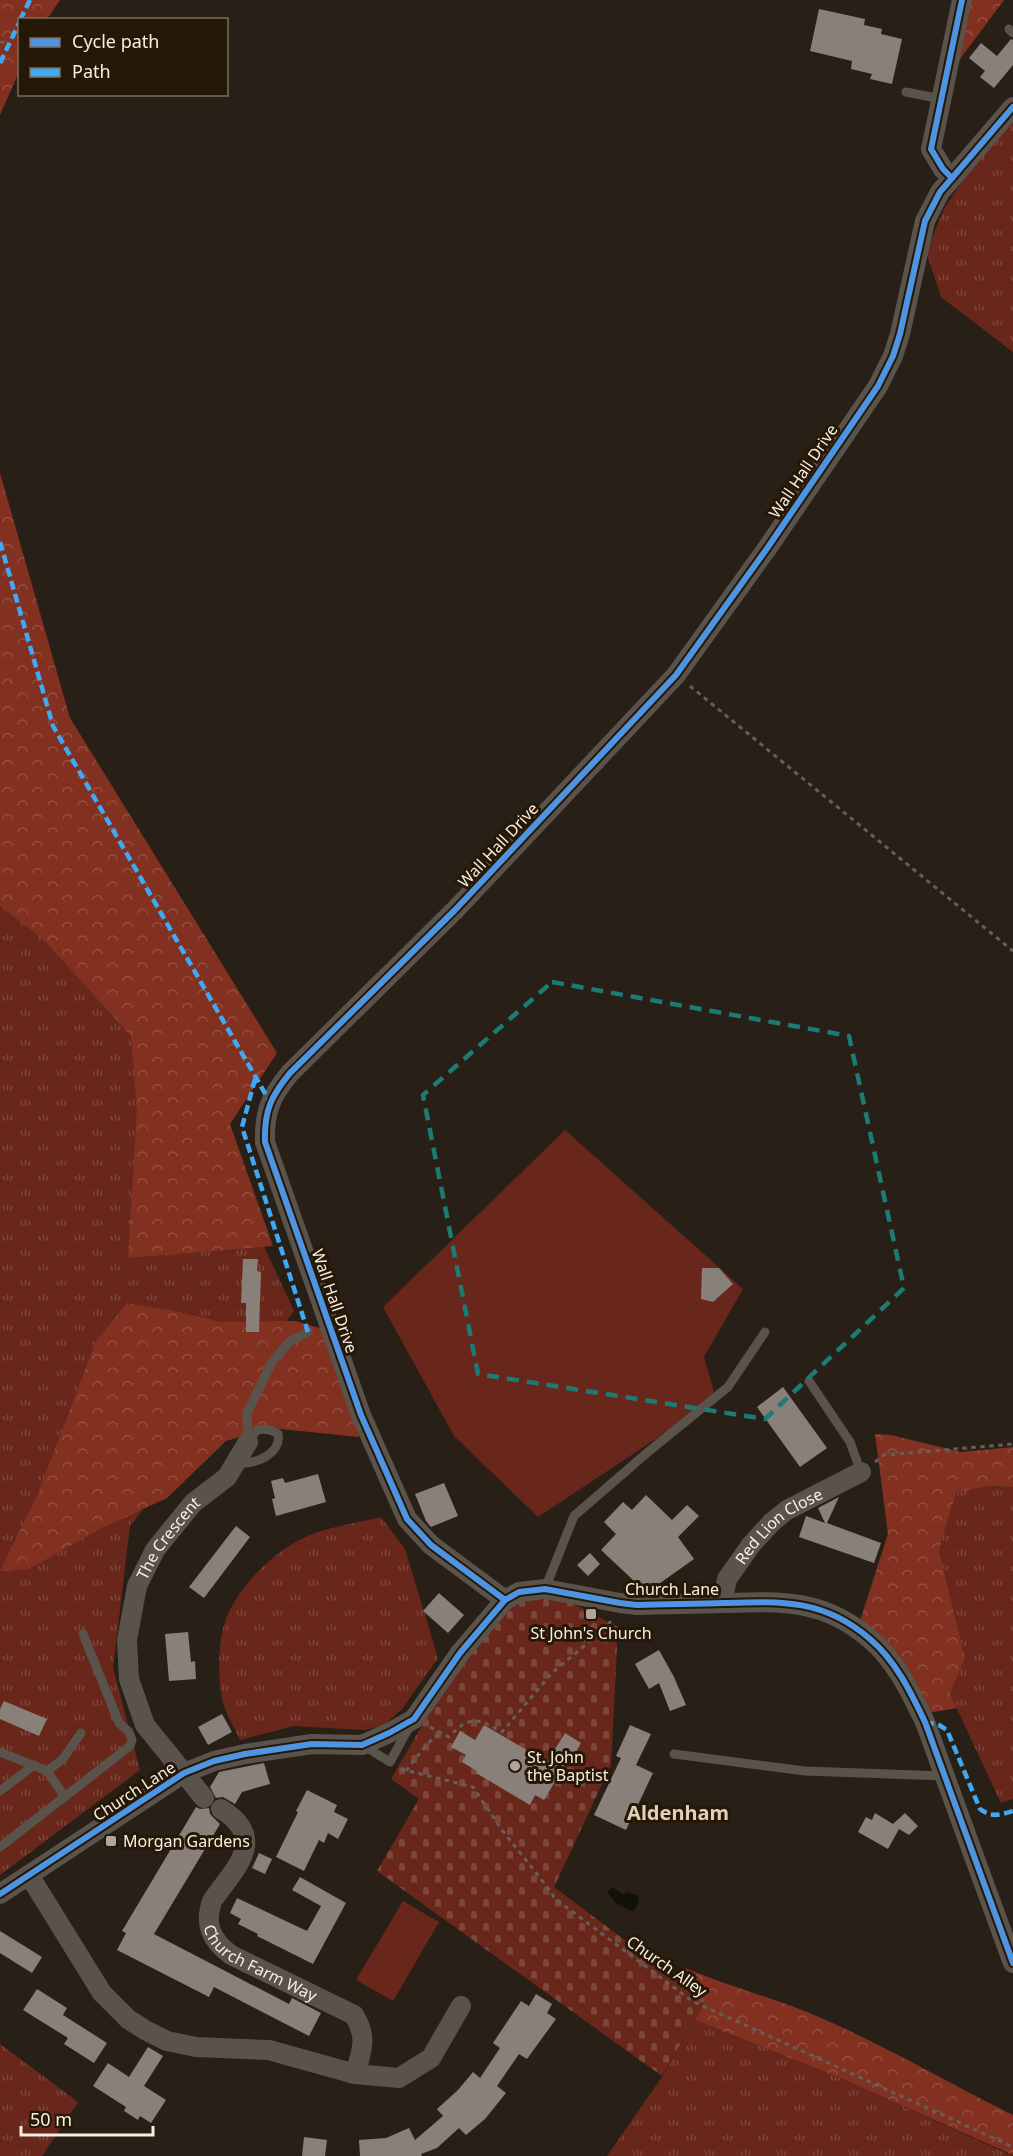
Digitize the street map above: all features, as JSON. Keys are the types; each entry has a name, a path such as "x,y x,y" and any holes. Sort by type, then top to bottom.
{"street":[{"path":"952,178 943,169 931,149 962,0"},
{"name":"Wall Hall Drive","path":"505,1600 431,1545 407,1519 357,1404 265,1142 265,1119 270,1102 291,1072 455,910 676,675 768,547 878,386 893,356 900,334 925,221 940,192 1013,107"},
{"name":"The Crescent","path":"184,1773 137,1728 129,1679 127,1640 137,1586 155,1550 193,1503 227,1478 248,1442"},
{"name":"Red Lion Close","path":"722,1603 727,1579 751,1545 772,1522 787,1510 861,1472"},
{"name":"Church Lane","path":"0,1893 184,1773 214,1761 245,1754 312,1744 362,1745 414,1719 460,1653 505,1600 519,1592 545,1589 620,1603 777,1601 806,1606 833,1615 852,1625 872,1640 908,1687 925,1722 1013,1963"},
{"path":"184,1773 204,1798"},
{"name":"Church Farm Way","path":"221,1809 239,1822 247,1839 244,1856 212,1901 209,1909 208,1918 213,1938 219,1946 231,1954 354,2015 363,2039 356,2074"},
{"path":"29,1875 102,1993 113,2006 145,2030 167,2041 196,2047 269,2050 356,2074 399,2078 431,2058 461,2007"}],"lane":[{"path":"906,92 941,99"},
{"name":"The Crescent","path":"248,1442 247,1413 272,1362 290,1341 308,1332"},
{"path":"545,1589 574,1516 728,1387 765,1332"},
{"path":"809,1381 850,1442 861,1472"},
{"path":"237,1463 246,1464 271,1454 280,1442 278,1434 272,1430 262,1429 257,1430 248,1442"},
{"path":"0,1847 130,1746 137,1728 119,1722 83,1634"},
{"path":"362,1745 390,1762 414,1719"},
{"path":"46,1771 63,1759 81,1733"},
{"path":"0,1752 46,1771 65,1797"},
{"path":"674,1754 806,1771 944,1776"},
{"path":"0,1791 34,1765"}],"path":[{"path":"0,42 9,43"},
{"path":"676,675 1013,951"},
{"path":"861,1472 884,1455 1013,1444"},
{"path":"448,1737 457,1728 468,1722 479,1720 502,1732 552,1673 608,1626 620,1603"},
{"path":"406,1771 427,1744 440,1733"}],"highlighted area":[{"path":"552,982 849,1036 904,1288 765,1419 478,1374 423,1095"}],"green space":[{"path":"0,0 60,0 48,18 18,18 18,74 0,115"},
{"path":"970,0 1004,0 957,63"},
{"path":"1013,119 1013,352 941,297 926,252 944,209 969,171"},
{"path":"0,473 70,718 277,1053 230,1124 273,1246 128,1258 137,1109 131,1036 44,940 0,906"},
{"path":"0,617 36,755 294,1311 130,1526 113,1668 140,1770 0,1875"},
{"path":"565,1130 743,1289 704,1357 716,1399 538,1517 454,1436 383,1307"},
{"path":"127,1303 220,1322 295,1321 327,1330 359,1437 271,1428 226,1441 167,1498 100,1529 29,1569 0,1571 38,1494 96,1341"},
{"path":"875,1434 891,1435 961,1452 1013,1447 1013,1487 988,1486 956,1493 939,1550 965,1658 950,1694 957,1708 928,1713 859,1624 888,1534"},
{"path":"988,1486 1013,1487 1013,1799 1001,1803 950,1694 965,1658 939,1550 956,1493"},
{"path":"381,1517 405,1549 438,1658 402,1709 383,1726 364,1730 294,1726 240,1740 223,1703 219,1671 222,1633 229,1611 237,1598 270,1560 297,1541 327,1529"},
{"path":"530,1597 566,1600 618,1627 611,1765 554,1887 706,2001 662,2076 377,1871 419,1799 391,1779 424,1722 494,1616"},
{"path":"403,1901 439,1922 393,2001 356,1980"},
{"path":"685,1968 833,2023 1013,2115 1013,2155 840,2078 695,2020 677,2008"},
{"path":"695,2020 840,2078 1013,2156 607,2156 662,2077"},
{"path":"0,2044 78,2102 42,2156 0,2156"}],"shaded area":[{"path":"612,1887 624,1895 627,1892 637,1895 639,1902 633,1912 617,1904 607,1892"}],"building":[{"path":"819,9 865,19 864,25 882,29 881,34 902,39 892,84 870,79 872,74 851,69 852,61 810,51"},
{"path":"1011,39 1013,40 1013,65 994,88 980,77 985,71 969,58 981,43 997,56"},
{"path":"243,1259 258,1259 257,1271 261,1272 259,1332 246,1332 246,1303 241,1303"},
{"path":"702,1268 719,1268 733,1284 713,1302 701,1299"},
{"path":"783,1387 827,1448 800,1467 757,1407"},
{"path":"318,1474 326,1502 276,1516 271,1481 283,1478 285,1483"},
{"path":"444,1483 458,1516 431,1527 426,1521 415,1494"},
{"path":"646,1495 672,1520 687,1505 699,1516 678,1537 694,1559 656,1586 654,1583 642,1592 632,1579 601,1550 616,1534 604,1522 623,1502 632,1510"},
{"path":"839,1497 827,1523 881,1543 874,1563 799,1537 806,1516 825,1523 818,1508"},
{"path":"236,1526 250,1537 204,1598 189,1587"},
{"path":"590,1553 600,1564 588,1576 577,1565"},
{"path":"439,1593 464,1615 448,1633 423,1611"},
{"path":"188,1632 191,1662 195,1661 196,1679 169,1681 165,1634"},
{"path":"659,1650 686,1705 670,1711 659,1683 649,1689 635,1664"},
{"path":"4,1701 47,1719 39,1736 0,1719 0,1709"},
{"path":"222,1714 232,1732 208,1745 198,1727"},
{"name":"St. John the Baptist","path":"484,1725 547,1762 565,1733 581,1743 572,1759 569,1758 544,1800 535,1795 530,1805 476,1773 477,1771 462,1762 466,1755 451,1747 460,1731 475,1740"},
{"path":"630,1725 651,1734 636,1765 653,1773 626,1830 594,1815 621,1758 616,1756"},
{"path":"264,1763 270,1784 242,1792 235,1804 223,1797 216,1798 210,1787 219,1772"},
{"path":"307,1790 337,1805 334,1812 348,1819 338,1839 328,1833 324,1843 319,1840 304,1871 276,1857"},
{"path":"196,1807 209,1808 210,1814 220,1824 154,1934 289,2004 292,1998 321,2013 309,2036 214,1987 209,1997 117,1950 126,1933 122,1931"},
{"path":"875,1813 893,1824 905,1813 918,1826 909,1835 899,1829 888,1849 858,1832 866,1817 872,1820"},
{"path":"259,1853 272,1859 265,1874 252,1868"},
{"path":"300,1877 346,1903 313,1964 257,1936 258,1934 238,1924 241,1919 230,1913 237,1898 307,1931 321,1906 292,1890"},
{"path":"0,1931 42,1957 32,1973 0,1953"},
{"path":"37,1989 67,2008 63,2015 107,2043 94,2063 64,2044 68,2038 23,2010"},
{"path":"536,1994 552,2004 547,2013 556,2019 527,2059 519,2054 497,2086 506,2093 485,2119 466,2135 459,2128 437,2148 421,2154 422,2156 360,2156 359,2140 386,2138 409,2128 415,2140 443,2116 437,2109 458,2090 473,2072 480,2078 500,2048 493,2043 521,2001 529,2006"},
{"path":"148,2047 163,2056 144,2086 166,2100 151,2123 140,2116 138,2120 124,2111 126,2107 93,2086 108,2063 129,2077"},
{"path":"304,2137 327,2140 325,2156 302,2156"}],"marked path":[{"path":"21,18 30,0"},
{"path":"0,63 18,25"},
{"path":"0,542 53,726 270,1102"},
{"path":"255,1079 242,1127 308,1332"},
{"path":"925,1722 939,1725 947,1730 980,1809 988,1814 996,1815 1013,1811"}],"cycle path":[{"path":"952,178 943,169 931,149 962,0"},
{"path":"505,1600 431,1545 407,1519 361,1415 265,1142 267,1113 270,1104 290,1073 455,910 676,675 768,547 878,386 893,356 900,334 925,221 940,192 1013,107"},
{"path":"0,1894 184,1773 214,1761 245,1754 312,1744 362,1745 414,1719 460,1653 505,1600 519,1592 545,1589 637,1605 783,1603 819,1610 836,1616 853,1626 888,1657 902,1678 925,1722 1013,1963"}],"place":[{"name":"St John's Church","path":"591,1614"},
{"name":"St. John the Baptist","path":"515,1766"},
{"name":"Morgan Gardens","path":"111,1841"}],"district":[{"name":"Aldenham","path":"678,1812"}]}
